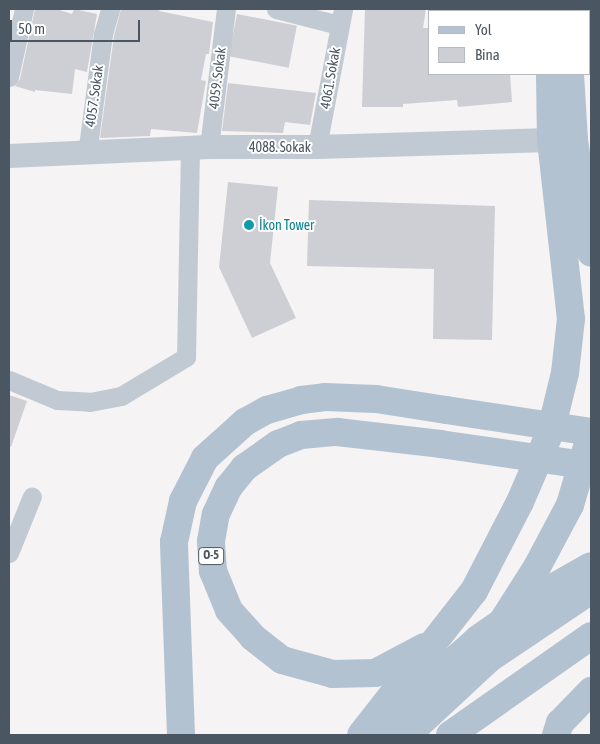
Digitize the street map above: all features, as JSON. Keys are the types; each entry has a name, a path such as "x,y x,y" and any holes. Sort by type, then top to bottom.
{"main road":[{"path":"361,735 442,635 487,570 551,430 565,374 571,306 562,140 550,75"},
{"path":"570,75 562,140 588,220 591,253"},
{"path":"181,735 174,542 183,501 205,458 245,422 267,410 301,400 325,397 376,399 591,433 570,505 547,550 474,668 426,735"},
{"name":"O-5","path":"442,635 404,660 374,673 333,674 298,666 273,653 239,623 221,596 211,557 216,514 228,488 244,468 278,444 301,435 337,432 440,444 591,466"},
{"path":"378,735 409,701 478,639 542,594 591,566"},
{"path":"407,735 490,658 591,590"},
{"path":"450,735 591,636"},
{"path":"558,729 591,691"}],"street":[{"path":"9,77 24,9"},
{"name":"4057. Sokak","path":"87,154 103,34 110,9"},
{"name":"4059. Sokak","path":"9,380 57,400 90,402 121,396 186,358 199,147 226,9"},
{"path":"276,9 341,17"},
{"name":"4061. Sokak","path":"317,147 341,17"},
{"name":"4088. Sokak","path":"9,156 87,154 199,147 317,147 562,140"},
{"path":"9,553 32,496"}],"building":[{"path":"35,9 56,9 72,14 74,9 97,14 87,72 75,69 72,94 35,90 35,92 15,86 20,79"},
{"path":"121,9 160,9 159,11 213,22 209,54 206,54 201,80 206,81 197,133 151,129 150,136 100,138 114,36"},
{"path":"365,9 426,9 423,28 428,28 428,75 510,75 512,102 458,107 457,100 403,104 403,107 362,107"},
{"path":"237,14 297,26 289,68 229,56"},
{"path":"228,83 316,93 310,125 285,122 283,133 222,131"},
{"name":"İkon Tower","path":"228,182 278,187 270,263 296,318 252,338 219,267"},
{"path":"309,200 495,206 492,340 433,339 434,269 307,266"},
{"path":"9,395 27,401 11,447 9,446"}],"place":[{"name":"İkon Tower","path":"249,225"}]}
